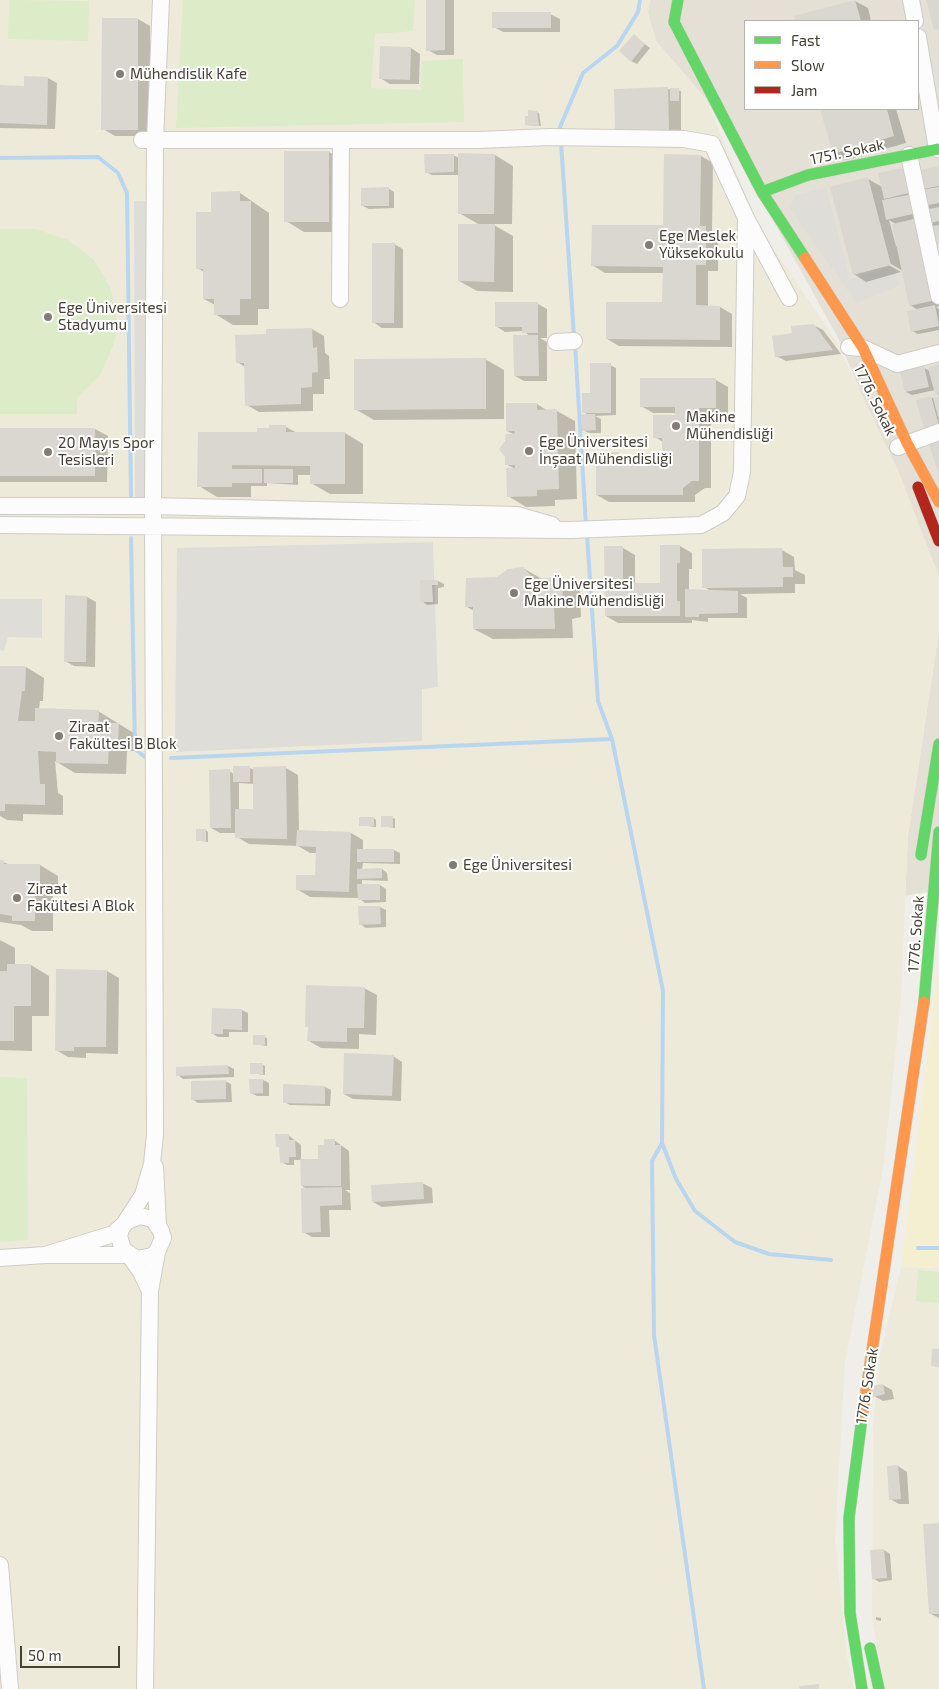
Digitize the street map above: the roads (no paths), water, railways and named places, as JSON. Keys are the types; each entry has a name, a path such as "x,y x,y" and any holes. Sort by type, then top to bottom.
{"street":[{"path":"145,1689 150,1291 157,1252 162,1238 158,1224 154,1144 153,506 148,140 161,0"},
{"name":"1776. Sokak","path":"678,0 674,22 762,192 808,262 812,284 856,347 903,445 939,541"},
{"path":"911,0 915,20"},
{"path":"919,44 938,149"},
{"path":"148,140 566,138 684,139 712,144 746,218 789,298"},
{"path":"340,299 341,140"},
{"name":"1751. Sokak","path":"762,192 808,175 938,149"},
{"path":"909,155 939,296"},
{"path":"0,506 153,506 353,518 426,520 517,514 580,530 701,525 723,513 737,496 742,472 746,218"},
{"path":"556,342 574,341"},
{"path":"856,347 897,364 939,353"},
{"path":"903,445 939,432"},
{"name":"1776. Sokak","path":"903,445 939,502"},
{"path":"0,525 153,527 353,518"},
{"name":"1776. Sokak","path":"931,873 922,840 939,744"},
{"name":"1776. Sokak","path":"901,1125 928,977 931,873 939,832"},
{"name":"1776. Sokak","path":"862,1689 850,1613 849,1518 853,1478 886,1254 901,1125 912,1004"},
{"path":"150,1291 141,1272 120,1243 120,1236 121,1229 128,1221 143,1195 152,1164 154,1144"},
{"path":"45,1255 113,1234 128,1221 139,1216 145,1216 158,1224"},
{"path":"0,1258 45,1255 128,1255 144,1259 157,1252"},
{"name":"1776. Sokak","path":"849,1518 861,1592"},
{"path":"0,1565 10,1689"},
{"path":"867,1634 879,1689"}],"waterway":[{"path":"561,133 560,127 583,73 617,46 638,12 640,0"},
{"path":"561,142 574,337"},
{"path":"0,158 98,157 118,173 127,193 131,499"},
{"path":"575,344 586,525"},
{"path":"587,534 598,701 612,739 663,991 662,1143 676,1179 695,1211 735,1242 769,1254 831,1260"},
{"path":"131,538 135,749 145,757"},
{"path":"171,758 612,739"},
{"path":"662,1143 652,1161 654,1335 704,1689"},
{"path":"918,1248 939,1248"}],"place":[{"name":"Mühendislik Kafe","path":"120,74"},
{"name":"Ege Meslek Yüksekokulu","path":"649,245"},
{"name":"Ege Üniversitesi Stadyumu","path":"48,317"},
{"name":"Makine Mühendisliği","path":"676,426"},
{"name":"Ege Üniversitesi İnşaat Mühendisliği","path":"529,451"},
{"name":"20 Mayıs Spor Tesisleri","path":"48,452"},
{"name":"Ege Üniversitesi Makine Mühendisliği","path":"514,593"},
{"name":"Ziraat Fakültesi B Blok","path":"59,736"},
{"name":"Ege Üniversitesi","path":"453,865"},
{"name":"Ziraat Fakültesi A Blok","path":"17,898"}]}
